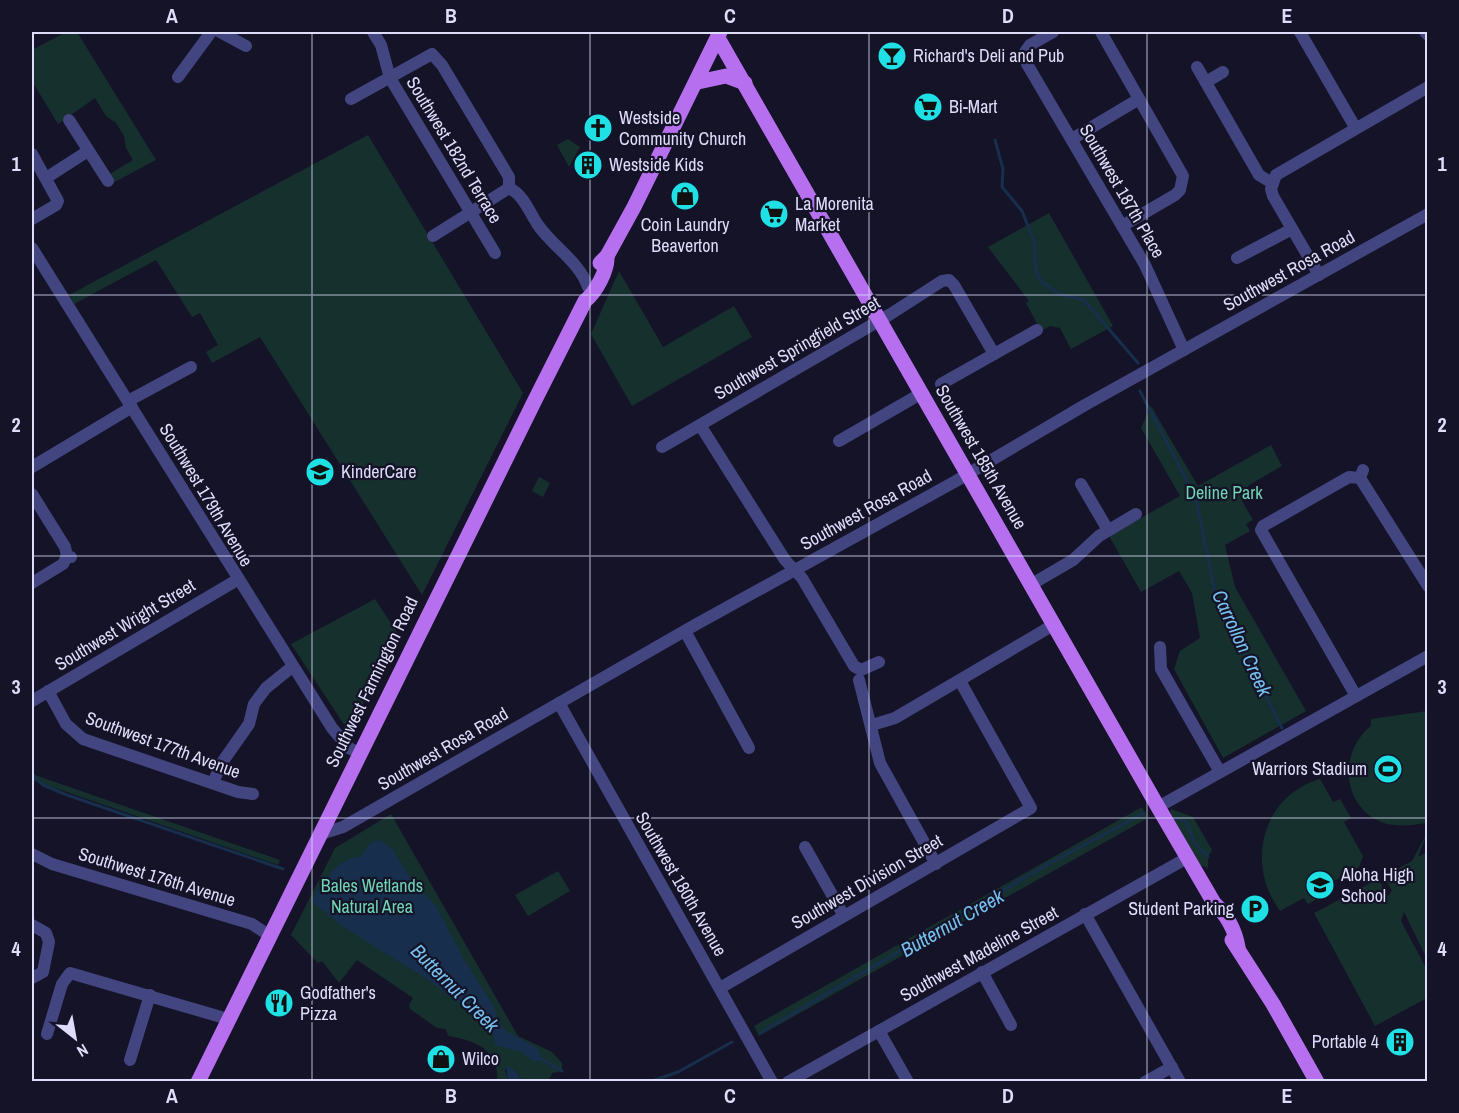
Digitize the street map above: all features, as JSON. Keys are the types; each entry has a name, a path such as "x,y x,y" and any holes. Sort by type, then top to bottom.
{"main road":[{"name":"Southwest Farmington Road","path":"198,1082 321,834 356,752 587,294 591,296 608,264 604,260 698,82 718,34"},
{"name":"Southwest 185th Avenue","path":"718,34 1214,903 1226,930 1238,946 1317,1082"},
{"path":"698,82 726,76 745,83"}],"street":[{"path":"178,77 211,32"},
{"path":"220,32 246,46"},
{"name":"Southwest 182nd Terrace","path":"373,32 381,45 390,78 495,253"},
{"name":"Southwest 187th Place","path":"1053,32 1030,45 1025,52 1027,64 1145,266 1184,350"},
{"path":"1101,32 1181,169 1183,183 1175,195 1122,226"},
{"path":"1300,32 1355,127"},
{"path":"351,99 432,54 442,65 509,177 509,188"},
{"path":"1197,68 1259,175 1272,183"},
{"path":"1206,82 1223,72"},
{"path":"1319,275 1274,196 1272,183 1282,169 1428,87"},
{"path":"1072,139 1139,99"},
{"path":"69,120 108,181"},
{"path":"46,178 88,151"},
{"path":"32,154 58,201 57,205 32,219"},
{"path":"433,236 509,188"},
{"path":"509,188 518,192 538,226 575,264 587,294"},
{"name":"Southwest Rosa Road","path":"321,834 343,827 685,631 1428,214"},
{"path":"1238,258 1292,229"},
{"name":"Southwest 179th Avenue","path":"32,248 292,667 332,728 356,752"},
{"path":"575,264 589,267 604,260"},
{"name":"Southwest Springfield Street","path":"662,447 880,321 918,294 942,281 949,280 994,354"},
{"path":"941,384 1037,330"},
{"path":"32,467 191,367"},
{"path":"839,441 922,393"},
{"path":"700,425 785,560 802,578 854,666 861,670 879,662"},
{"path":"1356,696 1261,530 1263,526 1349,477 1362,474 1428,586"},
{"path":"1081,484 1108,530"},
{"path":"32,494 69,556 63,564 32,583"},
{"path":"1032,584 1073,560 1108,530 1136,514"},
{"name":"Southwest Wright Street","path":"32,701 237,580"},
{"path":"872,725 895,718 1054,624"},
{"path":"685,631 749,748"},
{"path":"1160,647 1161,669 1220,772"},
{"path":"1158,807 1428,656"},
{"path":"213,783 221,764 249,724 254,704 266,688 292,667"},
{"path":"859,680 880,763 936,864"},
{"name":"Southwest Division Street","path":"720,988 1031,808 960,681"},
{"name":"Southwest 177th Avenue","path":"48,691 66,724 82,739 238,792 254,794"},
{"name":"Southwest 180th Avenue","path":"559,703 772,1082"},
{"path":"805,847 844,916"},
{"name":"Southwest 176th Avenue","path":"32,854 52,864 252,924 270,936"},
{"name":"Southwest Madeline Street","path":"788,1082 1187,858"},
{"path":"1085,914 1180,1082"},
{"path":"32,925 46,933 49,942 43,972 32,978"},
{"path":"982,972 1011,1025"},
{"path":"47,1034 62,984 70,973 228,1019"},
{"path":"130,1060 150,996"},
{"path":"879,1031 908,1082"},
{"path":"1145,1082 1172,1067"}],"green space":[{"path":"66,32 77,32 156,160 113,183 108,175 133,160 126,148 124,136 116,123 106,116 95,98 58,124 32,81 32,50"},
{"path":"368,135 523,393 422,595 260,337 212,363 206,352 218,345 200,313 192,317 156,260 74,304 69,295"},
{"path":"568,139 580,147 569,167 557,145"},
{"path":"1049,213 1113,326 1071,349 1060,328 1050,326 1041,331 1026,303 1029,301 988,247"},
{"path":"619,271 663,347 734,306 752,337 632,406 591,334"},
{"name":"Deline Park","path":"1151,406 1198,486 1271,445 1282,466 1249,485 1242,501 1253,520 1246,524 1250,531 1225,545 1235,587 1306,711 1223,758 1174,669 1180,651 1200,638 1192,593 1179,571 1141,592 1109,536 1180,496 1141,428"},
{"path":"327,457 333,466 331,473 325,477 318,474 313,466"},
{"path":"539,477 550,483 543,497 532,491"},
{"path":"375,599 398,634 349,732 291,644"},
{"name":"Warriors Stadium","path":"1427,711 1427,823 1399,825 1381,822 1368,814 1358,803 1352,791 1349,777 1353,749 1371,726 1371,719"},
{"path":"32,769 35,775 280,860 278,865 32,780"},
{"path":"1320,779 1333,802 1340,799 1351,818 1344,822 1363,856 1359,867 1324,887 1327,893 1308,904 1304,898 1280,911 1269,893 1263,873 1262,853 1265,834 1284,800 1300,788"},
{"path":"1142,807 1148,818 759,1036 754,1026"},
{"path":"1171,809 1193,817 1212,850 1208,857 1208,868 1200,865 1170,813"},
{"name":"Bales Wetlands Natural Area","path":"391,814 518,1036 552,1052 562,1063 562,1071 552,1073 549,1081 522,1081 515,1070 505,1069 508,1081 497,1081 497,1070 490,1054 467,1040 448,1036 446,1029 437,1028 410,1009 409,1005 413,998 357,960 339,983 322,961 318,963 291,935 335,848"},
{"path":"1427,833 1418,857 1427,852 1427,959 1404,912 1401,921 1427,970 1427,998 1375,1026 1314,913 1378,879 1388,896 1392,891 1384,876 1412,861"},
{"path":"558,871 570,891 528,916 515,895"}],"water":[{"name":"Bales Wetlands Natural Area","path":"380,840 392,849 413,882 436,906 463,958 492,1003 503,1029 538,1049 542,1059 534,1062 522,1052 495,1045 493,1031 450,996 342,926 314,903 316,892 332,871 346,861 361,857 369,844"},
{"path":"506,1066 515,1070 522,1081 508,1081"}],"waterway":[{"name":"Carrollon Creek","path":"995,140 1003,169 1002,187 1022,211 1034,241 1036,272 1042,282 1059,294 1084,300 1138,363"},
{"name":"Carrollon Creek","path":"1140,391 1196,498 1215,592 1282,728"},
{"name":"Butternut Creek","path":"32,774 43,785 67,795 283,869"},
{"name":"Butternut Creek","path":"760,1033 1041,868 1144,813"},
{"name":"Butternut Creek","path":"1174,818 1186,821 1194,842 1208,857"},
{"name":"Butternut Creek","path":"649,1082 678,1072 732,1042"},
{"name":"Butternut Creek","path":"540,1058 562,1071"}],"place":[{"name":"Richard's Deli and Pub","path":"892,56"},
{"name":"Bi-Mart","path":"928,107"},
{"name":"Westside Community Church","path":"598,128"},
{"name":"Westside Kids","path":"588,165"},
{"name":"Coin Laundry Beaverton","path":"685,196"},
{"name":"La Morenita Market","path":"774,214"},
{"name":"KinderCare","path":"320,472"},
{"name":"Warriors Stadium","path":"1388,769"},
{"name":"Aloha High School","path":"1320,885"},
{"name":"Student Parking","path":"1255,909"},
{"name":"Godfather's Pizza","path":"279,1003"},
{"name":"Portable 4","path":"1400,1042"},
{"name":"Wilco","path":"441,1059"}]}
